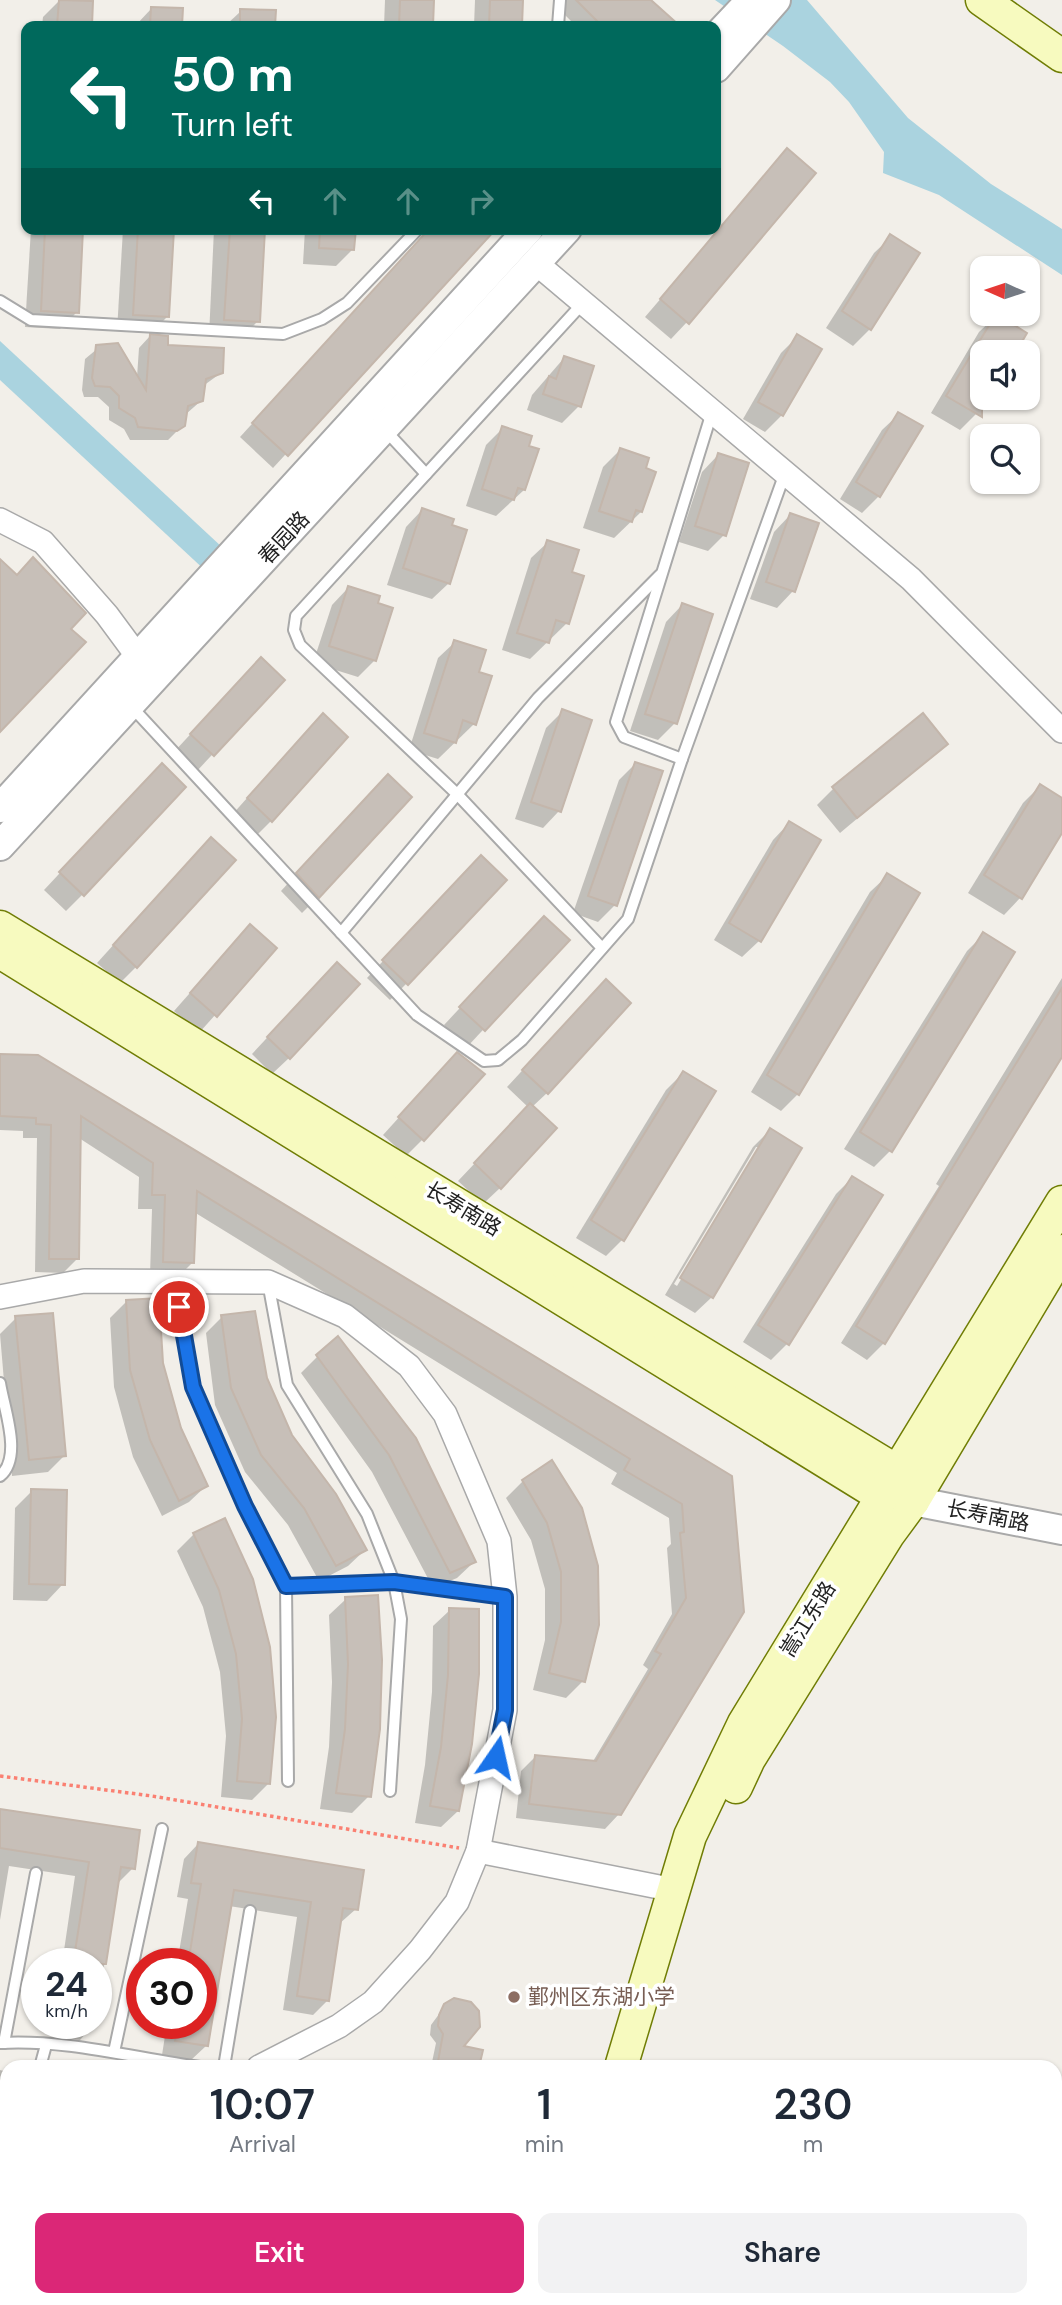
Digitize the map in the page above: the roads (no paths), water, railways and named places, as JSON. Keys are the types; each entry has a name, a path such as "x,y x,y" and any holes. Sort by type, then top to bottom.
{"main road":[{"path":"982,0 1062,56"},
{"path":"1017,0 1062,32"},
{"name":"长寿南路","path":"0,927 898,1490"},
{"name":"长寿南路","path":"0,952 898,1490"},
{"name":"嵩江东路","path":"646,2060 709,1842 749,1759 888,1535 898,1490 1062,1202"},
{"name":"嵩江东路","path":"623,2060 690,1836 744,1723 898,1490 1062,1251"}],"street":[{"path":"721,55 729,33 751,0"},
{"path":"729,33 776,0"},
{"name":"春园路","path":"0,808 524,235"},
{"name":"春园路","path":"0,846 561,235"},
{"path":"536,263 911,579 1062,731"},
{"path":"0,520 43,542 107,615 138,657"},
{"path":"0,1297 84,1281 268,1282 345,1317 409,1366 445,1414 499,1541 505,1597 505,1710 478,1851 457,1902 420,1950 373,2002 340,2026 273,2060"},
{"name":"长寿南路","path":"898,1490 1062,1530"},
{"path":"478,1851 674,1890"}],"lane":[{"path":"558,21 560,0"},
{"path":"0,301 32,320 283,334 322,320 347,303 412,235"},
{"path":"583,303 296,616 295,631 300,645 457,794 602,948"},
{"path":"682,759 624,737 616,722 712,411"},
{"path":"384,429 426,474"},
{"path":"130,705 417,1015 484,1061 498,1060 522,1040 628,919 682,759 785,473"},
{"path":"341,933 538,698 662,573"},
{"path":"175,1281 193,1387 245,1506 286,1586 288,1781"},
{"path":"268,1282 287,1385 367,1514 394,1582 401,1619 390,1791"},
{"path":"0,1383 12,1454 9,1469 0,1476"},
{"path":"286,1586 394,1582 505,1597"},
{"path":"114,2052 162,1829"},
{"path":"36,1873 2,2043 114,2052 136,2060"},
{"path":"225,2060 250,1911"},
{"path":"42,2060 46,2045"}],"water":[{"path":"715,0 807,0 908,118 991,184 1062,229 1062,275 1040,261 1040,256 1033,256 939,195 883,173 884,152 849,102 830,82"},
{"path":"0,341 223,548 208,573 0,380"}],"place":[{"name":"鄞州区东湖小学","path":"514,1997"}]}
